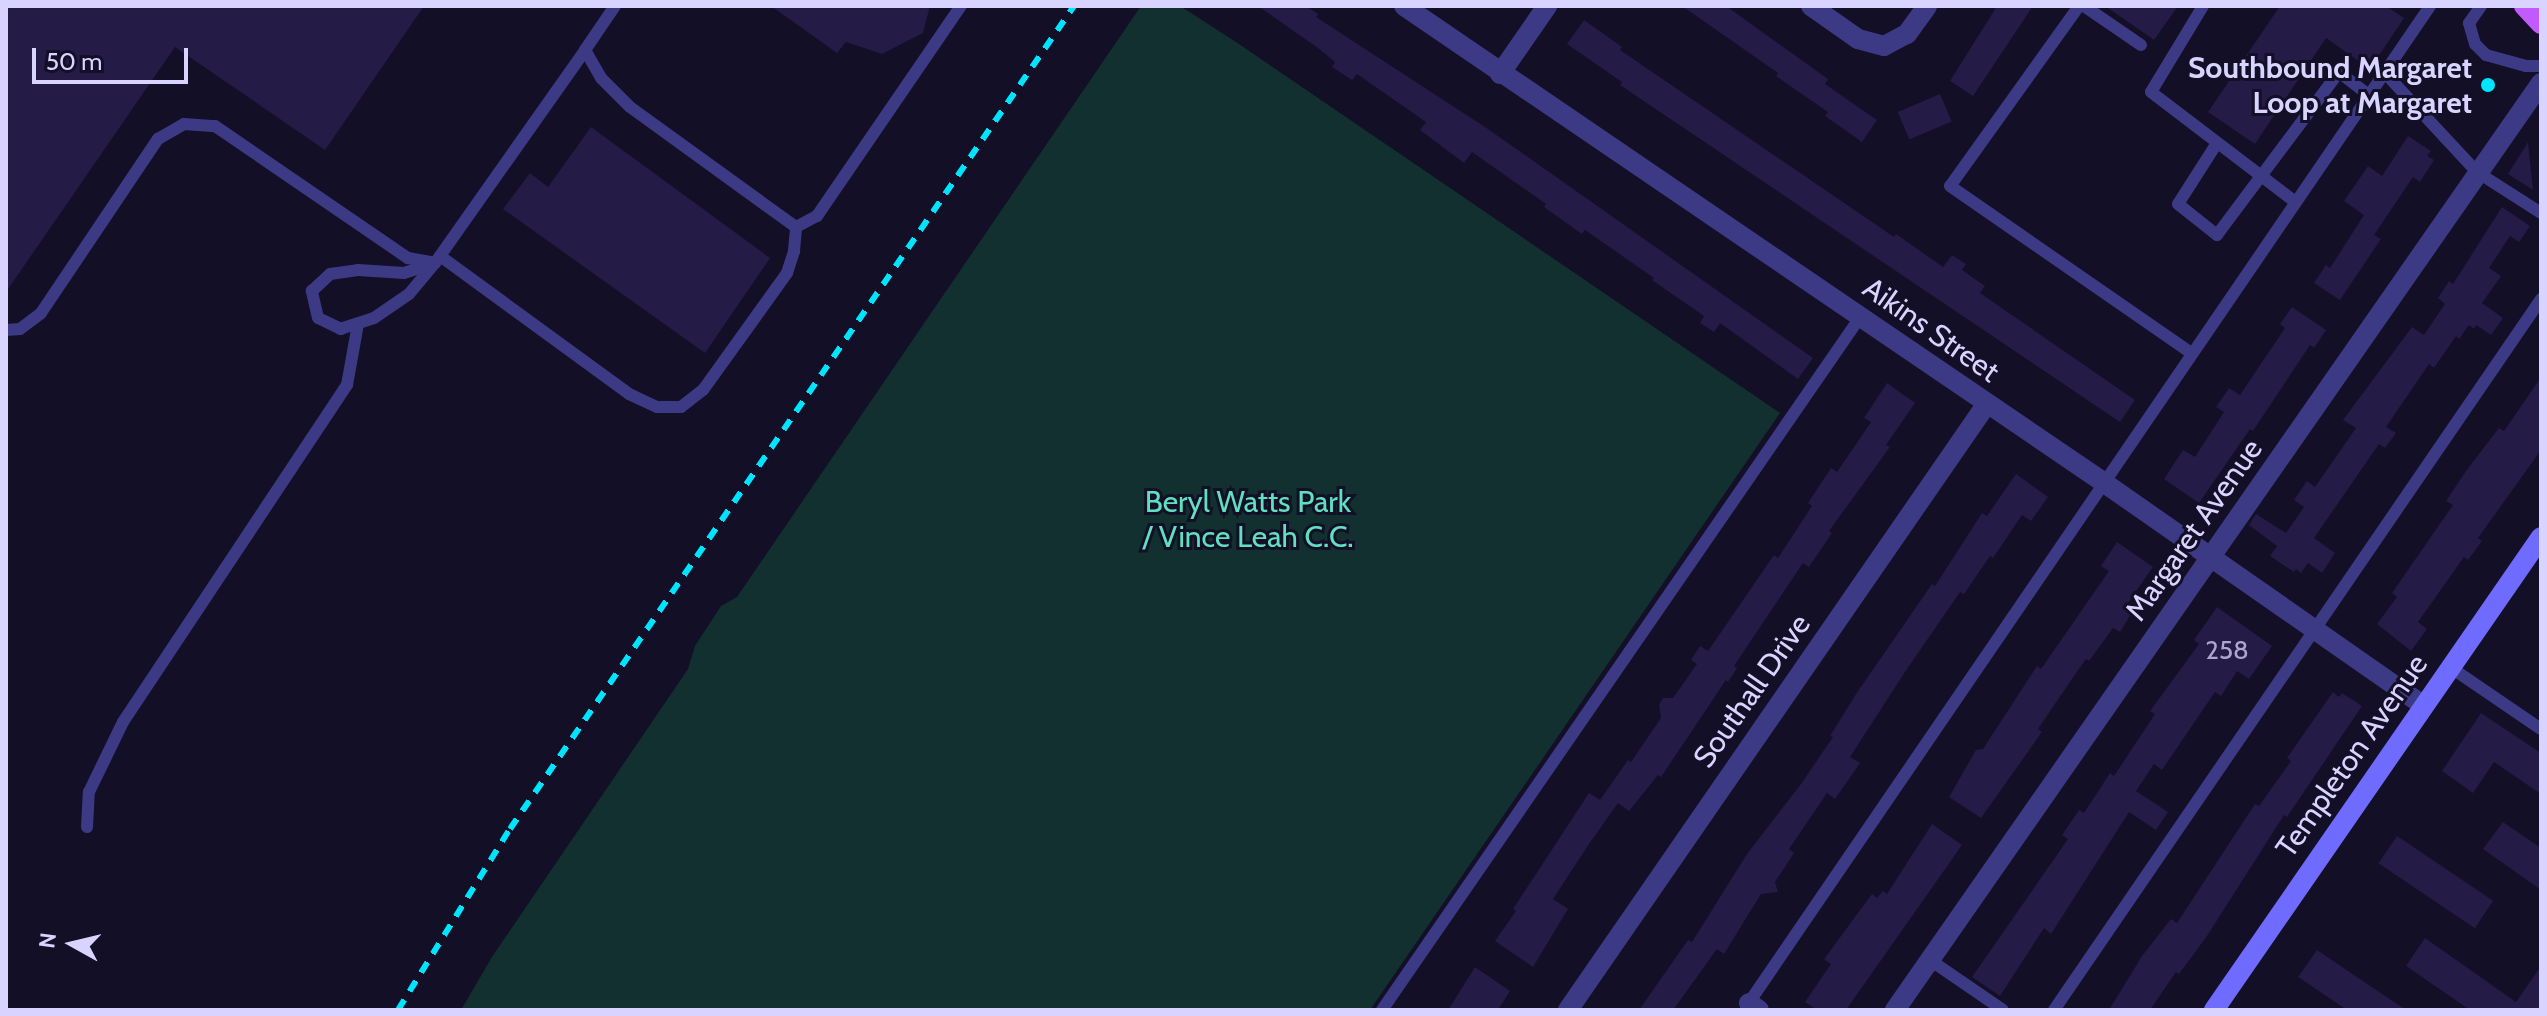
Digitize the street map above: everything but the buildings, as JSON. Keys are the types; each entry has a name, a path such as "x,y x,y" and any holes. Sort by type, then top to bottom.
{"main road":[{"path":"2524,6 2541,24"}],"street":[{"name":"Aikins Street","path":"1404,6 2103,482 2423,705"},
{"path":"1500,74 1547,6"},
{"path":"1811,6 1858,39 1884,46 1907,34 1927,6"},
{"name":"Margaret Avenue","path":"1895,1010 2541,83"},
{"name":"Southall Drive","path":"1568,1010 1986,405"},
{"name":"Templeton Avenue","path":"2214,1010 2541,537"}],"lane":[{"path":"438,260 404,273 358,270 330,274 312,291 318,318 341,329 374,318 409,294 438,260 615,6"},
{"path":"796,227 817,216 961,6"},
{"path":"2141,45 2081,6 1950,186 2191,353"},
{"path":"2203,6 2151,92 2294,201"},
{"path":"1751,1008 2103,482 2430,6"},
{"path":"2481,6 2469,23 2475,44 2486,55 2519,65 2541,66"},
{"path":"585,50 601,78 630,107 796,227"},
{"path":"2217,143 2178,204 2217,235 2339,72 2368,95"},
{"path":"2384,72 2477,172 2541,213"},
{"path":"6,330 20,329 41,313 158,139 184,124 215,126 408,258 438,260 629,394 657,407 681,407 703,390 787,273 794,251 796,227"},
{"path":"2054,1010 2541,299"},
{"path":"1382,1010 1861,316"},
{"path":"87,827 89,792 123,722 347,385 358,324"},
{"path":"2450,667 2541,729"},
{"path":"1930,960 2003,1010"}],"green space":[{"name":"Beryl Watts Park / Vince Leah C.C.","path":"1141,6 1180,6 1780,413 1370,1010 461,1010 492,957 688,669 695,646 721,606 737,597"}],"railway":[{"path":"398,1010 510,829 1074,6"}],"place":[{"name":"Southbound Margaret Loop at Margaret","path":"2488,85"}]}
